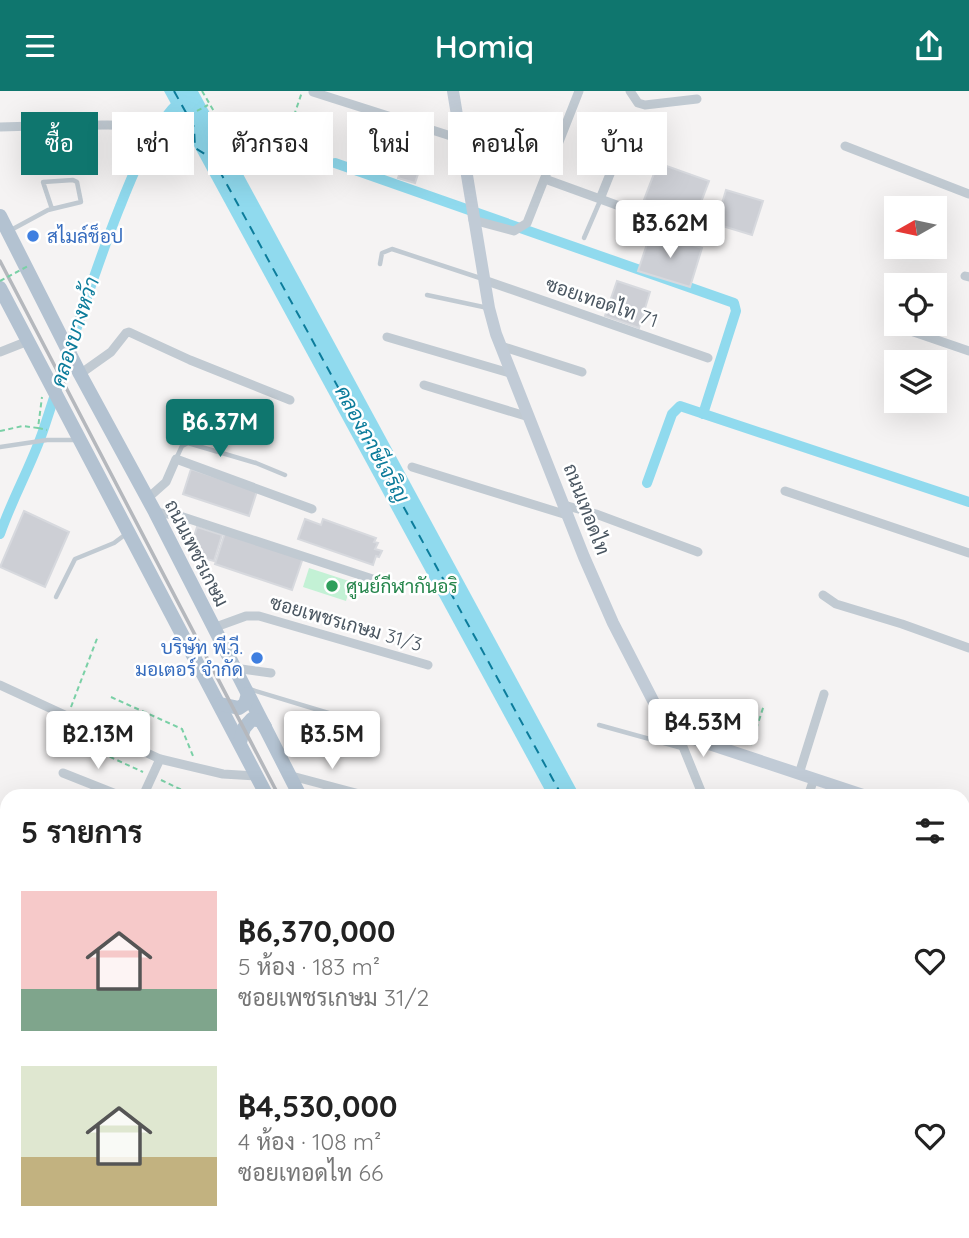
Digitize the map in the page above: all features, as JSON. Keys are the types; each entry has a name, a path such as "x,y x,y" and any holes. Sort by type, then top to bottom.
{"main road":[{"name":"ถนนเทอดไท","path":"453,91 456,112"},
{"name":"ถนนเทอดไท","path":"466,175 489,309 501,346 601,596 662,718 677,732"},
{"name":"ถนนเพชรเกษม","path":"0,216 296,789"},
{"path":"0,288 264,789"},
{"path":"220,704 239,708 246,702 247,691"},
{"path":"240,742 244,728 252,719 261,721 265,727"},
{"path":"677,732 842,789"}],"street":[{"path":"473,220 509,230 521,228 530,218 579,91"},
{"path":"630,91 638,103 645,106 697,99"},
{"path":"313,92 448,135"},
{"path":"0,127 112,125"},
{"path":"845,146 969,194"},
{"path":"600,199 610,175"},
{"path":"545,179 691,232 697,233 701,229 709,207"},
{"name":"ซอยเทอดไท 71","path":"484,280 708,358"},
{"path":"80,374 111,352 129,332 290,400"},
{"path":"925,336 969,351"},
{"path":"387,337 513,374"},
{"path":"0,352 28,341"},
{"path":"501,346 582,372"},
{"path":"424,385 530,417"},
{"path":"148,498 166,482 176,459 312,509"},
{"path":"412,467 565,510 596,514 698,552"},
{"path":"785,491 969,553"},
{"path":"155,512 180,516 394,586"},
{"path":"823,595 836,604 969,648"},
{"name":"ซอยเพชรเกษม 31/3","path":"214,628 246,616 259,616 428,665"},
{"path":"234,668 271,673"},
{"path":"0,685 160,759 223,774 257,776"},
{"path":"799,774 824,694"},
{"path":"677,732 700,789"},
{"path":"146,789 160,759"},
{"path":"63,773 103,789"},
{"path":"288,775 341,789"},
{"path":"810,789 814,779"}],"lane":[{"path":"8,232 52,209 81,202 77,182 43,182 52,209"},
{"path":"584,239 600,199"},
{"path":"380,264 383,253 392,249 484,280"},
{"path":"427,295 489,309"},
{"path":"0,447 47,440 81,440"},
{"path":"176,459 182,446 188,443 256,463 285,475"},
{"path":"56,597 75,559 114,543 129,532"},
{"path":"247,691 335,715"},
{"path":"599,726 682,748"}],"path":[{"path":"202,91 215,113 280,141 285,139 303,91"},
{"path":"194,112 209,104"},
{"path":"0,281 30,265"},
{"path":"38,428 42,397"},
{"path":"0,431 23,426 47,430"},
{"path":"68,716 98,636"},
{"path":"110,697 182,729 198,769"},
{"path":"748,756 764,705"},
{"path":"71,739 181,789"}],"green space":[{"path":"309,568 352,582 346,601 303,587"}],"water":[{"path":"164,91 198,91 209,112 208,172 194,146 194,112 175,112"},
{"name":"คลองภาษีเจริญ","path":"210,175 244,175 576,789 544,789"}],"building":[{"path":"667,166 709,181 695,218 644,200 653,175 667,175"},
{"path":"399,175 418,175 415,183 398,178"},
{"path":"726,190 763,201 752,235 716,224"},
{"path":"651,232 702,248 690,287 638,271"},
{"path":"617,281 650,292 639,328 605,316"},
{"path":"191,469 257,491 249,516 183,494"},
{"path":"24,511 69,532 45,587 0,567"},
{"path":"305,519 321,525 323,519 376,538 374,542 378,543 375,549 382,551 379,557 376,556 373,565 298,539"},
{"path":"197,527 222,535 214,561 196,556 198,548 191,546"},
{"path":"225,533 303,558 292,590 215,564"}],"waterway":[{"name":"คลองบางหว้า","path":"0,534 38,444 98,264 131,179 152,136 182,99"},
{"path":"335,163 734,303 736,311 703,414"},
{"path":"647,483 672,414 680,406 969,502"}],"ferry route":[{"path":"174,91 194,127 195,148 213,159 558,789"}],"railway":[{"path":"0,261 275,789"}],"place":[{"name":"สไมล์ช็อป","path":"33,236"},
{"name":"ศูนย์กีฬากันอริ","path":"332,586"},
{"name":"บริษัท พี.วี. มอเตอร์ จำกัด","path":"257,658"}]}
